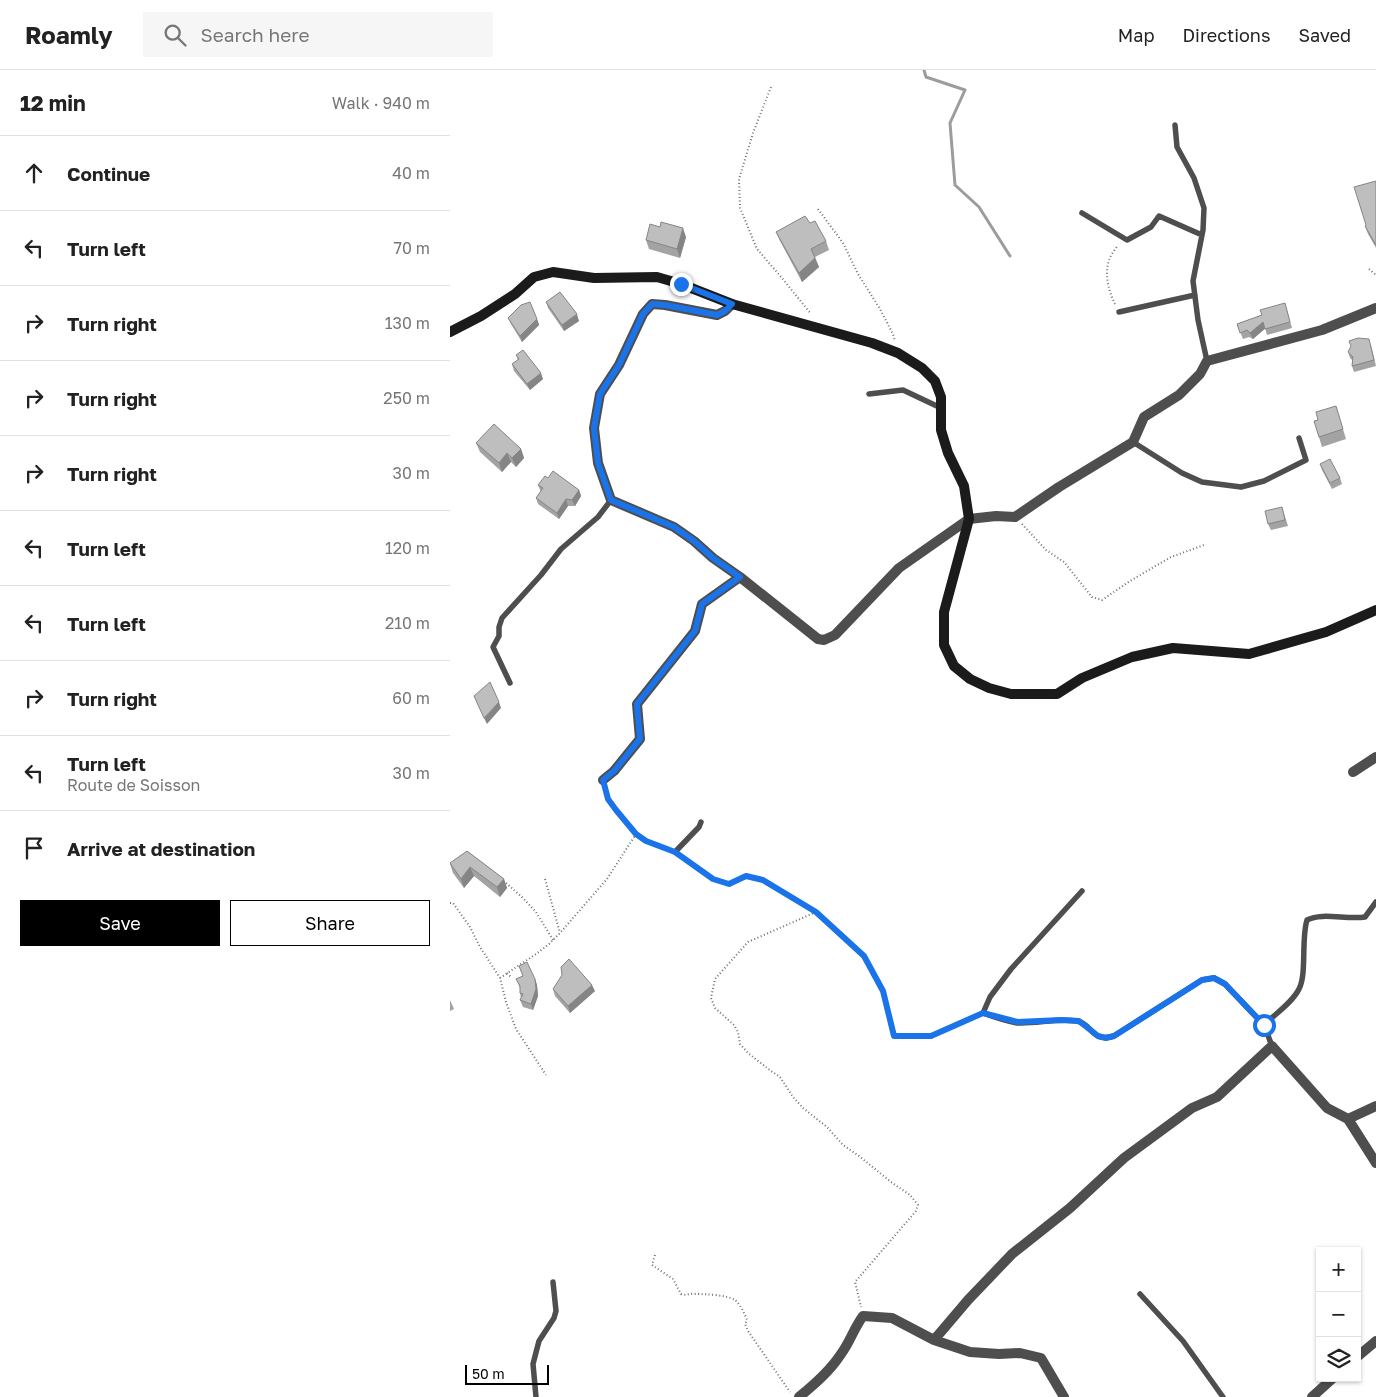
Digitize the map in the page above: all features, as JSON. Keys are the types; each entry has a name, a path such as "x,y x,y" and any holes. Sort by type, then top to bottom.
{"street":[{"path":"450,332 481,316 515,294 534,277 553,272 594,278 657,277 681,284 732,304 872,343 898,354 922,368 935,381 941,397 941,430 948,453 964,486 969,519 944,612 944,645 954,666 970,679 988,688 1011,694 1057,694 1082,678 1132,657 1173,648 1249,654 1326,632 1376,610"},
{"path":"732,304 725,311 717,315 652,304 643,314 619,365 600,394 594,428 598,463 611,500 674,527 818,639 824,640 835,635 899,568 969,519 996,516 1015,517 1059,487 1133,442 1144,416 1179,395 1200,374 1206,361 1322,330 1376,308"},
{"path":"603,780 614,771 640,739 637,704 695,631 702,604 740,577"},
{"path":"1353,772 1376,757"},
{"path":"934,1340 968,1300 1012,1254 1070,1208 1124,1158 1192,1108 1217,1097 1272,1046 1327,1108 1348,1119 1376,1163"},
{"path":"1348,1119 1376,1106"},
{"path":"799,1397 822,1378 842,1354 857,1324 864,1316 892,1318 934,1340 970,1352 1020,1353 1040,1358 1064,1397"},
{"path":"1361,1354 1376,1341"},
{"path":"1312,1397 1329,1382"}],"lane":[{"path":"1176,125 1177,147 1194,178 1204,208 1202,235 1193,281 1206,361"},
{"path":"1082,213 1126,240 1151,227 1159,216 1202,235"},
{"path":"1119,312 1195,295"},
{"path":"869,394 903,390 941,408"},
{"path":"1133,442 1182,473 1202,482 1241,487 1264,481 1306,460 1299,438"},
{"path":"510,683 493,647 499,636 502,618 541,575 560,549 598,516 611,500"},
{"path":"675,852 699,827 701,822"},
{"path":"1082,892 1011,969 990,998 983,1013 1018,1022 1079,1021 1098,1036 1106,1038 1114,1036 1202,980 1214,978 1225,984 1264,1025 1272,1046"},
{"path":"1264,1025 1294,997 1300,988 1307,920 1314,916 1365,917 1376,902"},
{"path":"536,1397 533,1364 539,1341 554,1318 556,1310 552,1282"},
{"path":"1140,1294 1183,1341 1223,1397"}],"path":[{"path":"770,88 739,178 740,208 756,249 814,317 821,329"},
{"path":"818,209 843,243 858,274 880,309 893,334 898,354"},
{"path":"1117,233 1119,242 1108,262 1108,273 1111,296 1119,312"},
{"path":"1369,269 1376,274"},
{"path":"1015,517 1046,550 1064,562 1092,597 1102,600 1171,557 1204,545"},
{"path":"603,780 608,799 636,834 646,841 675,852 713,879 729,884 746,876 763,880 816,912 864,956 883,991 894,1036 931,1036 983,1013"},
{"path":"500,978 536,954 560,933 607,879 636,834"},
{"path":"544,879 560,933"},
{"path":"506,883 536,912 553,940"},
{"path":"450,903 453,903 470,927 480,947 500,978 516,1029 546,1075"},
{"path":"816,912 748,942 715,979 711,998 715,1008 734,1025 738,1032 740,1044 748,1053 780,1077 792,1097 827,1127 842,1145 910,1195 918,1205 916,1210 856,1282 864,1316"},
{"path":"507,973 511,977"},
{"path":"655,1255 652,1265 673,1280 681,1294 687,1296 695,1293 700,1295 718,1295 734,1300 744,1313 748,1331 792,1397"}],"building":[{"path":"1376,181 1376,245 1365,226 1354,187"},
{"path":"805,216 810,223 815,221 826,241 811,249 815,258 799,273 776,232"},
{"path":"661,222 683,228 677,249 646,240 650,224 660,227"},
{"path":"560,292 577,314 562,325 546,302"},
{"path":"530,302 537,319 520,336 508,318 521,305"},
{"path":"1285,303 1290,322 1265,329 1263,322 1250,333 1247,330 1240,333 1237,324 1262,315 1260,310"},
{"path":"1358,338 1369,339 1374,360 1352,366 1353,357 1348,352 1351,346 1349,341"},
{"path":"523,350 541,373 527,384 512,364 519,359 516,355"},
{"path":"1336,406 1343,429 1319,437 1314,421 1318,420 1316,412"},
{"path":"494,424 521,449 512,458 507,453 499,463 476,443"},
{"path":"1330,459 1340,478 1330,483 1320,464"},
{"path":"553,471 579,490 572,500 566,499 557,513 536,498 543,488 538,485 545,476 548,478"},
{"path":"1282,507 1285,520 1268,524 1265,511"},
{"path":"490,682 499,702 484,718 474,696"},
{"path":"467,851 504,879 497,887 470,867 461,879 450,863"},
{"path":"569,959 592,985 568,1006 553,989 562,975 561,967"},
{"path":"527,962 535,979 536,989 531,1004 520,1000 523,994 520,993 520,986 516,979 523,976 519,966"}],"waterway":[{"path":"924,70 926,77 965,90 950,123 955,185 979,207 1010,256"}],"route":[{"path":"681,284 732,304 725,311 717,315 652,304 643,314 619,365 600,394 594,428 598,463 611,500 674,527 740,577 702,604 695,631 637,704 640,739 614,771 603,780 608,799 616,810 636,834 646,841 675,852 713,879 729,884 746,876 763,880 816,912 864,956 883,991 894,1036 931,1036 983,1013 1018,1022 1079,1021 1098,1036 1106,1038 1114,1036 1202,980 1214,978 1225,984 1264,1025"}]}
